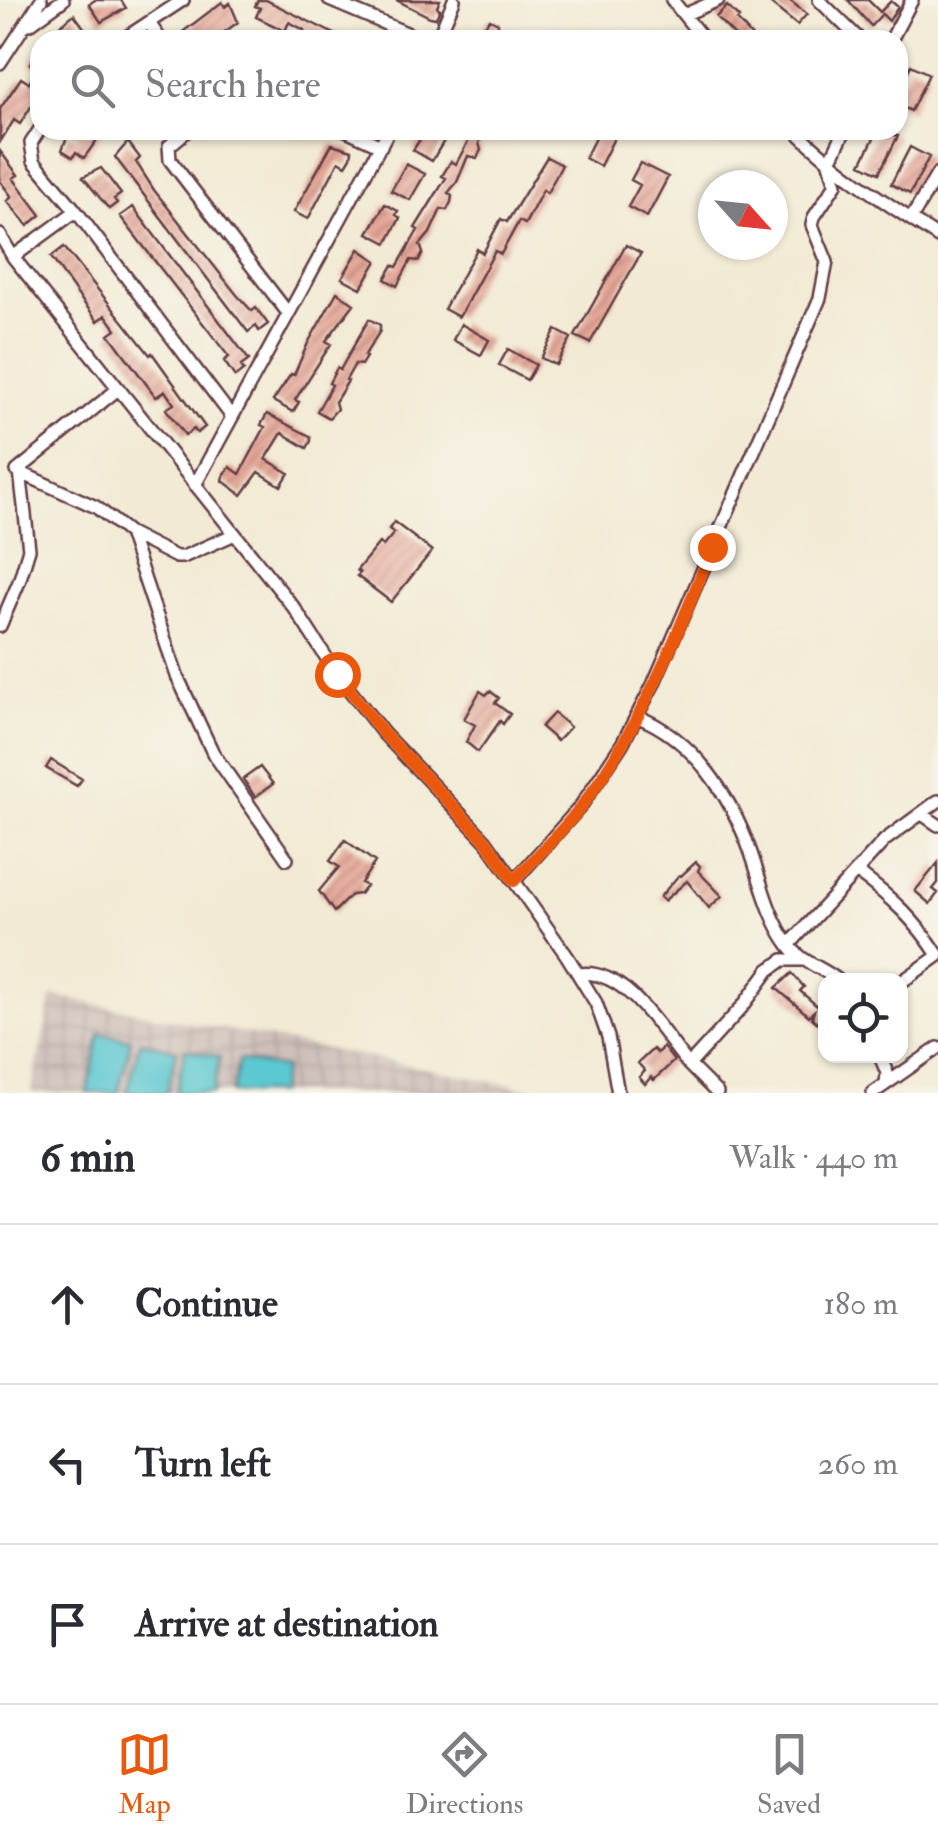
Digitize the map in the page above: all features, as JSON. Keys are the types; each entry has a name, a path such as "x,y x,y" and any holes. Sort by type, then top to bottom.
{"street":[{"path":"0,63 41,0"},
{"path":"22,30 63,0"},
{"path":"137,30 183,0"},
{"path":"329,0 400,30"},
{"path":"441,30 454,0"},
{"path":"672,0 686,12 718,0"},
{"path":"819,0 850,30"},
{"path":"896,30 912,0"},
{"path":"149,22 154,30"},
{"path":"33,140 34,160 232,417"},
{"path":"176,140 169,146 170,160 288,314"},
{"path":"367,140 380,146"},
{"path":"195,485 383,140"},
{"path":"805,140 829,163 938,237"},
{"path":"514,881 580,808 636,716 698,582 820,298 827,262 812,226 814,217 833,194 836,184 829,163 841,140"},
{"path":"911,220 938,173"},
{"path":"13,258 76,211"},
{"path":"0,235 13,258 295,608 337,674 382,732 486,841 578,974 603,1019 618,1093"},
{"path":"14,470 118,389"},
{"path":"14,470 96,508 128,534 176,556 183,557 235,534"},
{"path":"0,626 29,549 14,470"},
{"path":"128,534 177,676 213,753 286,859"},
{"path":"636,716 672,734 717,786 742,830 768,904 789,945 802,960 826,973"},
{"path":"789,945 885,840 938,801"},
{"path":"922,814 938,825"},
{"path":"858,873 894,901 919,927 938,956 908,977"},
{"path":"689,1065 769,970 783,960 802,960"},
{"path":"578,974 594,972 612,980 645,1008 689,1065 717,1093"},
{"path":"873,1093 938,1048"},
{"path":"882,1063 886,1084"}],"shaded area":[{"path":"52,996 552,1093 31,1093"}],"water":[{"path":"100,1033 131,1040 118,1093 87,1093"},
{"path":"140,1041 177,1050 167,1093 127,1093"},
{"path":"185,1049 220,1057 213,1093 176,1093"},
{"path":"239,1060 284,1068 279,1093 232,1093"}],"building":[{"path":"95,0 121,0 126,8 101,22 89,4"},
{"path":"258,0 266,0 326,30 304,30 289,22 283,30 256,17 260,8 255,6"},
{"path":"396,0 440,0 440,9 436,18 430,17"},
{"path":"766,0 789,0 807,14 797,25"},
{"path":"848,0 868,0 880,12 891,1 898,7 889,21 882,14 871,26"},
{"path":"222,2 225,7 230,3 238,22 227,30 185,30"},
{"path":"727,6 746,30 729,30 716,17"},
{"path":"74,14 86,30 55,30"},
{"path":"490,19 498,23 498,30 481,30"},
{"path":"911,65 929,74 911,111 908,110"},
{"path":"21,78 29,83 30,108 20,124 14,120 0,142 0,109"},
{"path":"66,140 97,140 84,158 62,150"},
{"path":"420,140 444,140 432,161 413,150"},
{"path":"469,140 481,140 477,158 468,156 448,193 452,196 447,210 441,209 420,245 423,253 419,261 411,260 397,286 385,279 393,265 397,267 418,230 415,228 446,178 442,176 451,161 456,164"},
{"path":"594,140 613,140 600,166 585,158"},
{"path":"873,140 896,140 879,173 861,164"},
{"path":"128,142 154,190 237,295 252,311 256,308 268,324 259,331 256,326 248,332 115,157"},
{"path":"332,144 352,150 351,157 346,165 339,161 308,219 294,212"},
{"path":"910,147 929,157 910,194 891,184"},
{"path":"0,151 18,175 13,178 41,215 28,226 7,201 12,197 0,181"},
{"path":"547,157 562,165 547,193 543,190 525,224 519,221 501,254 495,251 459,317 444,309 477,249 483,253 501,219 507,222"},
{"path":"640,163 668,177 647,217 628,207 640,185 631,180"},
{"path":"406,164 425,174 410,200 391,191"},
{"path":"101,168 121,194 109,209 83,177"},
{"path":"385,204 398,211 396,215 400,218 387,243 368,233"},
{"path":"133,207 249,360 235,377 224,361 229,357 120,216"},
{"path":"626,245 641,253 590,343 575,336"},
{"path":"64,247 152,353 205,427 197,433 194,429 185,435 166,409 174,404 165,391 156,397 109,334 116,329 106,315 98,321 77,294 51,257"},
{"path":"359,249 377,261 361,288 342,278"},
{"path":"337,292 354,304 326,341 331,344 295,400 299,402 293,412 273,401 294,375"},
{"path":"369,319 380,325 380,331 361,365 355,364 335,402 337,409 329,418 317,411 337,368 340,370"},
{"path":"461,324 489,340 481,355 453,340"},
{"path":"556,330 571,338 556,365 541,358"},
{"path":"508,349 536,365 527,380 499,365"},
{"path":"267,414 310,436 311,441 307,448 282,433 266,459 289,473 281,486 259,472 242,495 223,481 224,475 230,467 240,474 265,427 261,425"},
{"path":"394,522 432,551 391,602 357,576 357,570 379,543 383,546 394,533 389,529"},
{"path":"480,691 486,695 490,691 499,698 495,703 510,714 503,724 500,721 478,752 466,742 475,725 464,719"},
{"path":"554,713 570,727 557,741 541,727"},
{"path":"51,760 82,779 77,786 46,768"},
{"path":"260,767 273,784 255,797 243,779"},
{"path":"345,840 375,862 361,883 366,886 360,894 351,895 334,912 319,891 339,867 330,861"},
{"path":"696,862 700,866 698,871 722,896 709,908 687,881 664,901 660,897"},
{"path":"938,863 938,883 933,889 938,893 930,904 915,891"},
{"path":"792,973 804,987 800,991 818,1007 818,1023 812,1018 814,1011 809,1016 776,988"},
{"path":"663,1047 674,1061 645,1084 639,1077 645,1071 638,1063 653,1049 657,1053"}],"route":[{"path":"337,674 382,732 486,841 514,881 580,808 622,744 653,684 712,547"}]}
